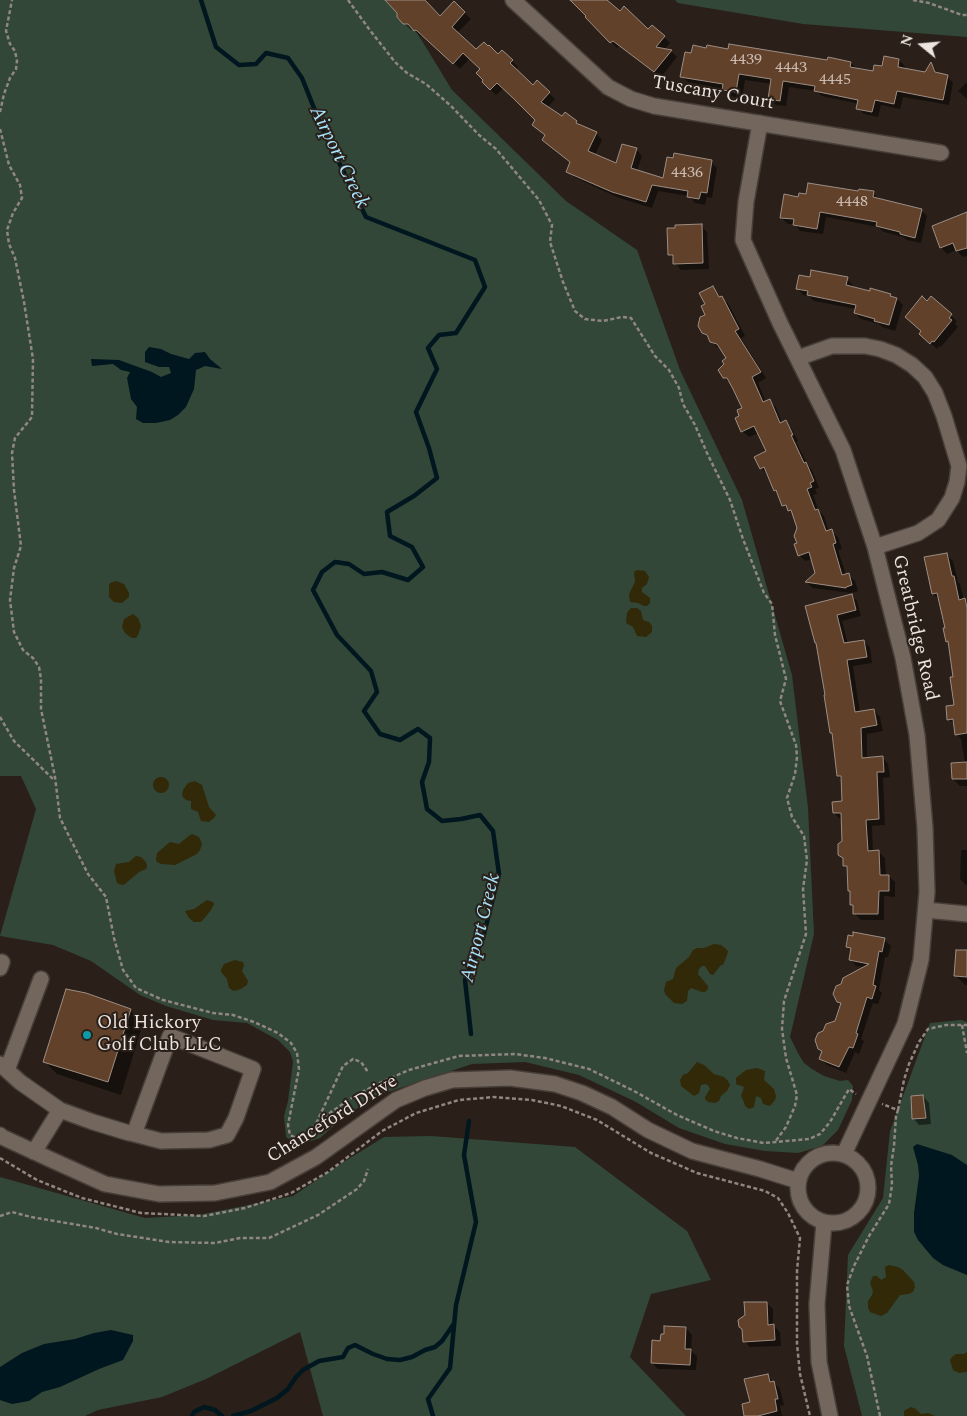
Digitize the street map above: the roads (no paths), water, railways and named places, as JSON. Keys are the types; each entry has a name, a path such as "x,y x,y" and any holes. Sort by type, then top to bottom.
{"street":[{"name":"Tuscany Court","path":"513,0 608,87 631,98 654,106 941,153"},
{"name":"Greatbridge Road","path":"760,123 746,202 743,240 780,323 843,450 875,547 904,658 917,735 925,828 926,910 921,960 904,1024 844,1154"},
{"path":"798,358 832,346 865,346 880,349 896,355 912,365 925,377 935,393 959,466 952,498 938,520 918,534 875,547"},
{"path":"926,910 967,914"},
{"path":"41,979 3,1067 20,1082 60,1110 93,1122 134,1134 161,1141 209,1140 226,1135 236,1118 253,1069 170,1036 134,1134"},
{"name":"Chanceford Drive","path":"0,1135 105,1184 159,1194 215,1193 270,1182 316,1156 396,1100 425,1088 452,1080 510,1078 555,1084 582,1093 612,1107 648,1130 692,1151 798,1180"},
{"path":"34,1152 60,1110"},
{"path":"832,1152 844,1154 859,1165 866,1175 868,1188 865,1202 858,1212 843,1222 824,1223 805,1211 800,1203 797,1191 798,1180 803,1168 821,1154 832,1152"},
{"path":"824,1223 817,1304 819,1362 830,1416"}],"water":[{"path":"149,347 161,349 189,359 195,353 205,352 222,369 205,366 196,370 194,389 186,407 170,420 156,423 143,423 136,419 137,407 131,399 127,378 130,372 121,370 113,364 92,366 91,359 119,360 161,377 171,373 169,367 159,367 145,362 145,352"},
{"path":"917,1144 952,1155 967,1165 967,1275 943,1265 933,1258 914,1232 914,1213 919,1176 913,1147"},
{"path":"111,1330 133,1335 133,1341 123,1360 60,1387 42,1392 29,1401 12,1404 0,1400 0,1367 22,1353 44,1344"}],"waterway":[{"name":"Airport Creek","path":"201,0 216,47 239,65 256,64 266,53 288,58 302,78 322,128 366,217 475,260 485,287 456,333 439,335 428,348 437,369 416,412 437,478 414,496 387,512 390,536 412,547 423,567 408,580 382,572 364,574 349,564 335,562 322,572 313,590 337,635 371,671 377,692 364,711 380,734 400,740 418,729 430,738 429,762 422,782 427,809 442,821 480,815 493,831 499,874 483,938 465,980 471,1034"},
{"name":"Airport Creek","path":"433,1416 428,1399 450,1368 456,1305 476,1222 464,1155 469,1121"},
{"path":"233,1416 251,1411 277,1398 288,1389 303,1370 319,1361 343,1357 348,1348 355,1345 387,1359 400,1360 435,1347 442,1341 453,1325"},
{"path":"192,1416 194,1412 204,1407 215,1410 222,1416"}],"place":[{"name":"Old Hickory Golf Club LLC","path":"87,1035"}]}
